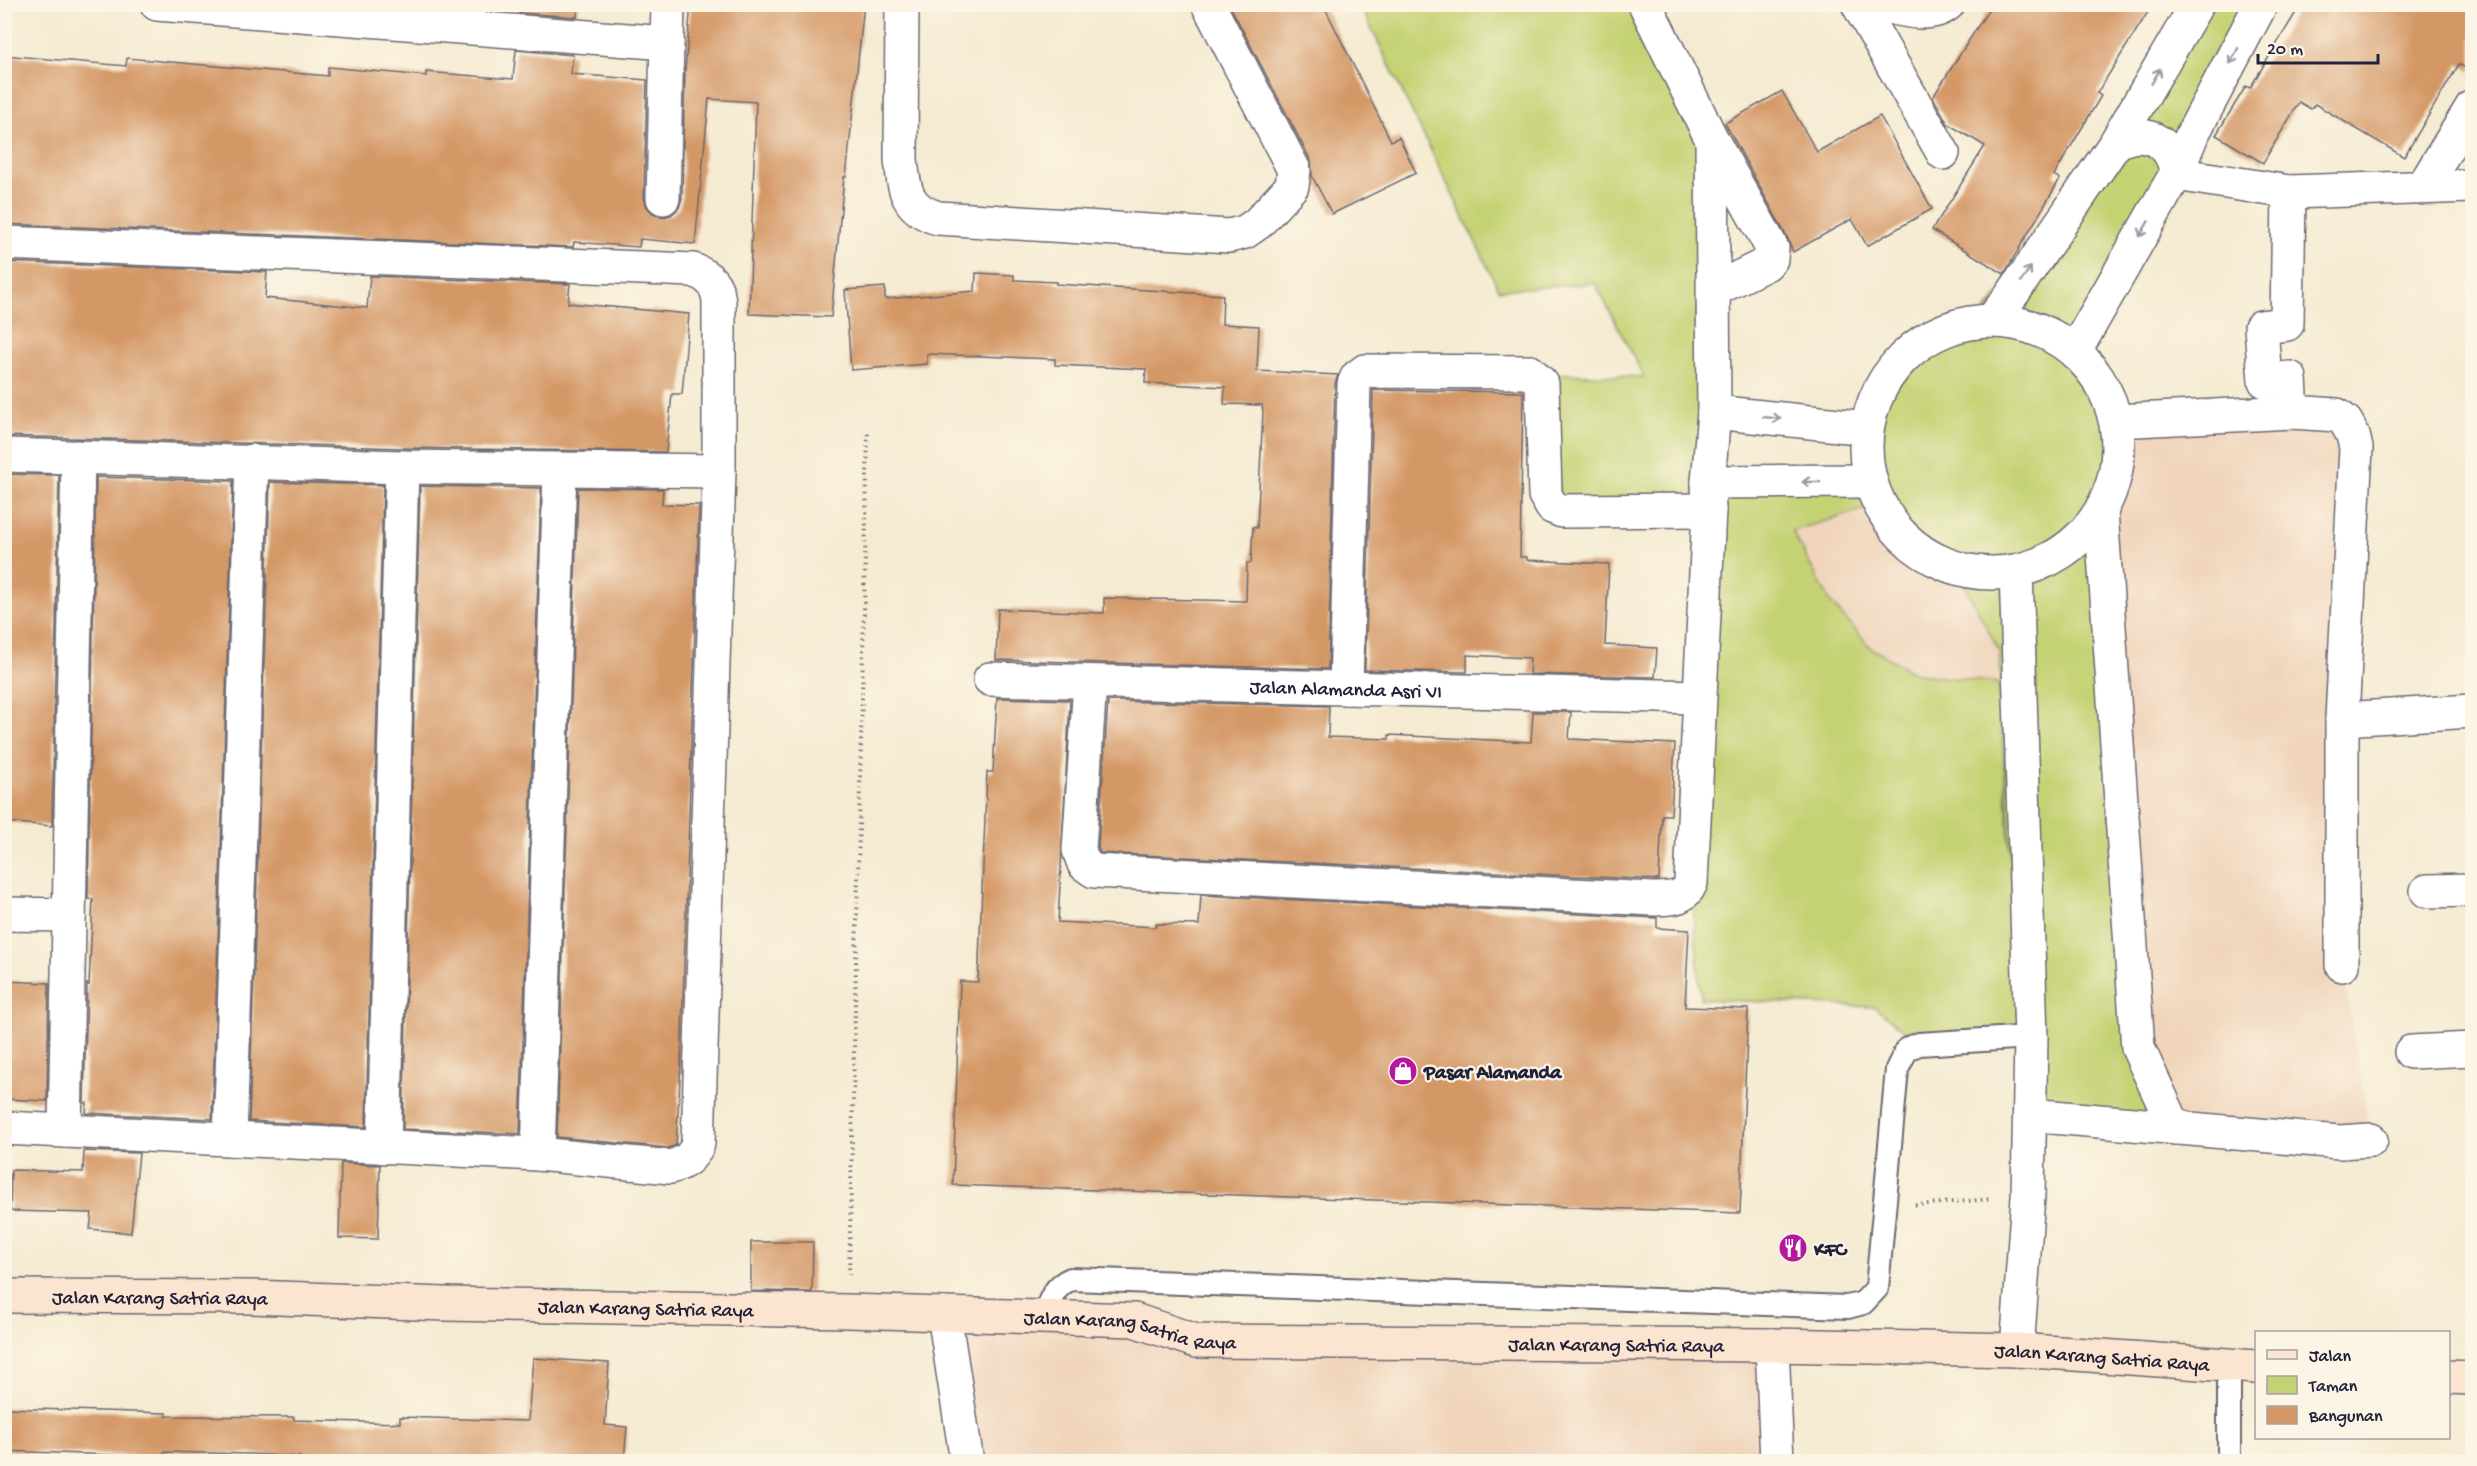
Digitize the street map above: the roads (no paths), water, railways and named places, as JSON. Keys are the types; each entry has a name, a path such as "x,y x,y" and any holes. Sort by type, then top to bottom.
{"street":[{"path":"157,4 667,43"},
{"path":"663,198 668,4"},
{"path":"902,4 901,159 903,183 911,203 924,214 938,218 1229,236 1245,232 1258,223 1292,186 1294,170 1208,4"},
{"path":"1645,4 1713,141 1772,248 1766,264 1714,290"},
{"path":"1858,4 1943,153"},
{"path":"1875,4 1934,12 1948,4"},
{"path":"1991,321 2011,296 2115,144 2197,4"},
{"path":"2075,351 2176,174 2192,135 2261,4"},
{"path":"2138,107 2143,123 2156,134 2192,135"},
{"path":"2423,187 2472,107"},
{"path":"2115,144 2133,136 2151,137 2164,145 2172,154 2176,174"},
{"path":"1090,682 1079,850 1084,864 1094,871 1654,899 1679,898 1687,892 1691,883 1714,412 1713,141"},
{"path":"2176,174 2289,192 2472,186"},
{"path":"2289,192 2287,324 2261,327 2265,381 2290,378 2292,412"},
{"path":"4,243 693,270 705,275 713,282 718,290 719,301 719,471 698,1144 693,1156 683,1163 670,1167 538,1154 4,1128"},
{"path":"1978,321 1991,321 2026,325 2051,335 2075,351 2092,368 2104,388 2116,421 2119,450 2115,480 2101,512 2084,533 2060,553 2039,564 2016,571 1993,573 1955,567 1915,547 1895,528 1880,505 1870,481 1865,455 1867,428 1873,403 1884,380 1897,363 1915,347 1944,330 1978,321"},
{"path":"1346,688 1354,384 1357,377 1365,371 1530,372 1542,384 1545,495 1552,507 1562,511 1870,481"},
{"path":"1714,412 1867,428"},
{"path":"2116,421 2292,412 2337,415 2346,422 2353,435 2355,448 2342,719 2342,965"},
{"path":"4,455 402,467 719,471"},
{"path":"65,1131 78,458"},
{"path":"230,1139 252,461"},
{"path":"384,1147 402,467"},
{"path":"538,1154 560,470"},
{"path":"2101,512 2138,1048 2175,1128"},
{"path":"2016,571 2031,1037 2028,1196 2018,1350"},
{"name":"Jalan Alamanda Asri VI","path":"990,679 1699,697"},
{"path":"2342,719 2472,711"},
{"path":"2427,891 2472,890"},
{"path":"4,914 69,915"},
{"path":"2410,1052 2472,1049"},
{"path":"2030,1115 2339,1142 2371,1140"},
{"name":"Jalan Karang Satria Raya","path":"4,1296 251,1297 457,1304 944,1314 1134,1320 1196,1341 1772,1345 2018,1350 2243,1366"},
{"path":"944,1314 966,1461"},
{"path":"1772,1345 1777,1461"},
{"path":"2450,1377 2472,1378"}],"lane":[{"path":"1046,1318 1047,1309 1058,1286 1071,1279 1848,1307 1863,1303 1877,1288 1897,1070 1907,1048 1919,1044 2031,1037"},
{"path":"2229,1461 2243,1366"}],"place":[{"name":"Pasar Alamanda","path":"1403,1071"},
{"name":"KFC","path":"1793,1248"}]}
